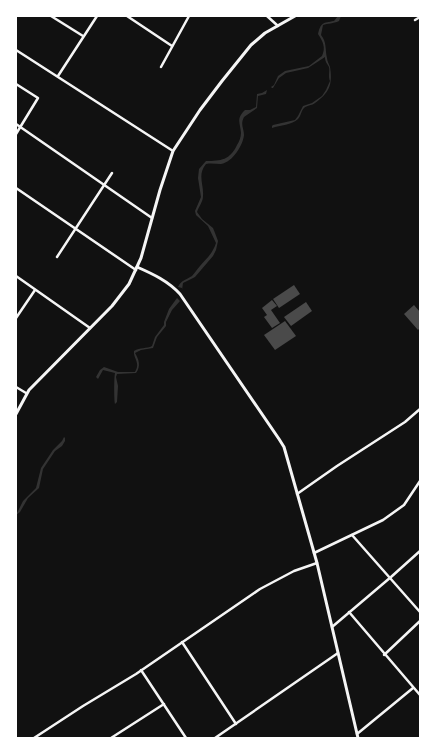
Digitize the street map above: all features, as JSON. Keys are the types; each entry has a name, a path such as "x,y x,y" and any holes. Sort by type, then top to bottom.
{"street":[{"path":"51,16 83,36"},
{"path":"58,76 97,16"},
{"path":"127,16 172,46"},
{"path":"161,67 189,16"},
{"path":"266,16 278,26"},
{"path":"16,414 26,393 119,298 129,284 136,268 174,151 222,81 256,41 295,16"},
{"path":"415,20 420,17"},
{"path":"16,50 174,151"},
{"path":"16,84 38,98 16,134"},
{"path":"16,124 152,218"},
{"path":"57,257 112,173"},
{"path":"16,188 75,229 136,268 155,275 172,286 183,298 279,438 286,453 317,563 357,736 413,688"},
{"path":"16,276 90,328"},
{"path":"16,318 35,290"},
{"path":"16,386 26,393"},
{"path":"297,494 405,422 420,409"},
{"path":"314,554 383,520 399,509 406,501 416,484 420,481"},
{"path":"352,535 420,612"},
{"path":"332,626 420,551"},
{"path":"34,738 142,670 260,589 294,571 317,563"},
{"path":"349,612 384,655 420,695"},
{"path":"384,655 420,621"},
{"path":"182,642 236,724"},
{"path":"215,738 338,653"},
{"path":"142,670 186,738"},
{"path":"111,738 164,704"}],"shaded area":[{"path":"338,16 341,16 339,21 323,25 321,35 325,43 331,73 330,84 327,92 312,105 306,106 299,118 295,121 272,128 273,125 295,120 303,106 312,103 322,96 326,90 330,81 329,67 325,57 308,68 286,73 279,78 273,88 271,87 274,85 278,76 285,71 309,66 322,56 324,50 318,34 320,27 325,23 334,21"},
{"path":"267,90 266,94 258,96 257,108 244,117 242,122 244,135 243,139 233,157 225,163 206,164 203,168 201,176 203,198 197,212 202,219 213,228 218,241 213,256 195,277 183,283 182,290 182,288 178,287 179,285 182,281 193,275 211,253 216,243 208,226 196,215 195,211 201,197 198,178 199,169 206,161 221,160 231,154 241,136 239,121 240,116 245,110 250,110 256,107 257,94"},
{"path":"177,298 180,301 172,310 166,322 166,326 157,337 153,348 141,350 135,353 139,363 139,368 136,373 117,374 117,402 115,404 115,373 103,370 98,379 96,377 100,370 104,367 118,372 135,372 137,369 137,363 134,351 152,346 155,337 164,325 169,309"},
{"path":"64,437 65,441 62,446 55,451 43,469 39,488 28,498 20,512 16,515 23,501 36,488 41,468"}],"building":[{"path":"294,285 300,294 279,308 273,299"},
{"path":"272,300 277,306 271,310 280,323 272,328 264,317 267,315 262,308"},
{"path":"306,302 312,311 291,326 284,317"},
{"path":"414,305 420,312 420,328 418,330 404,314"},
{"path":"285,321 296,336 275,350 264,335"}]}
